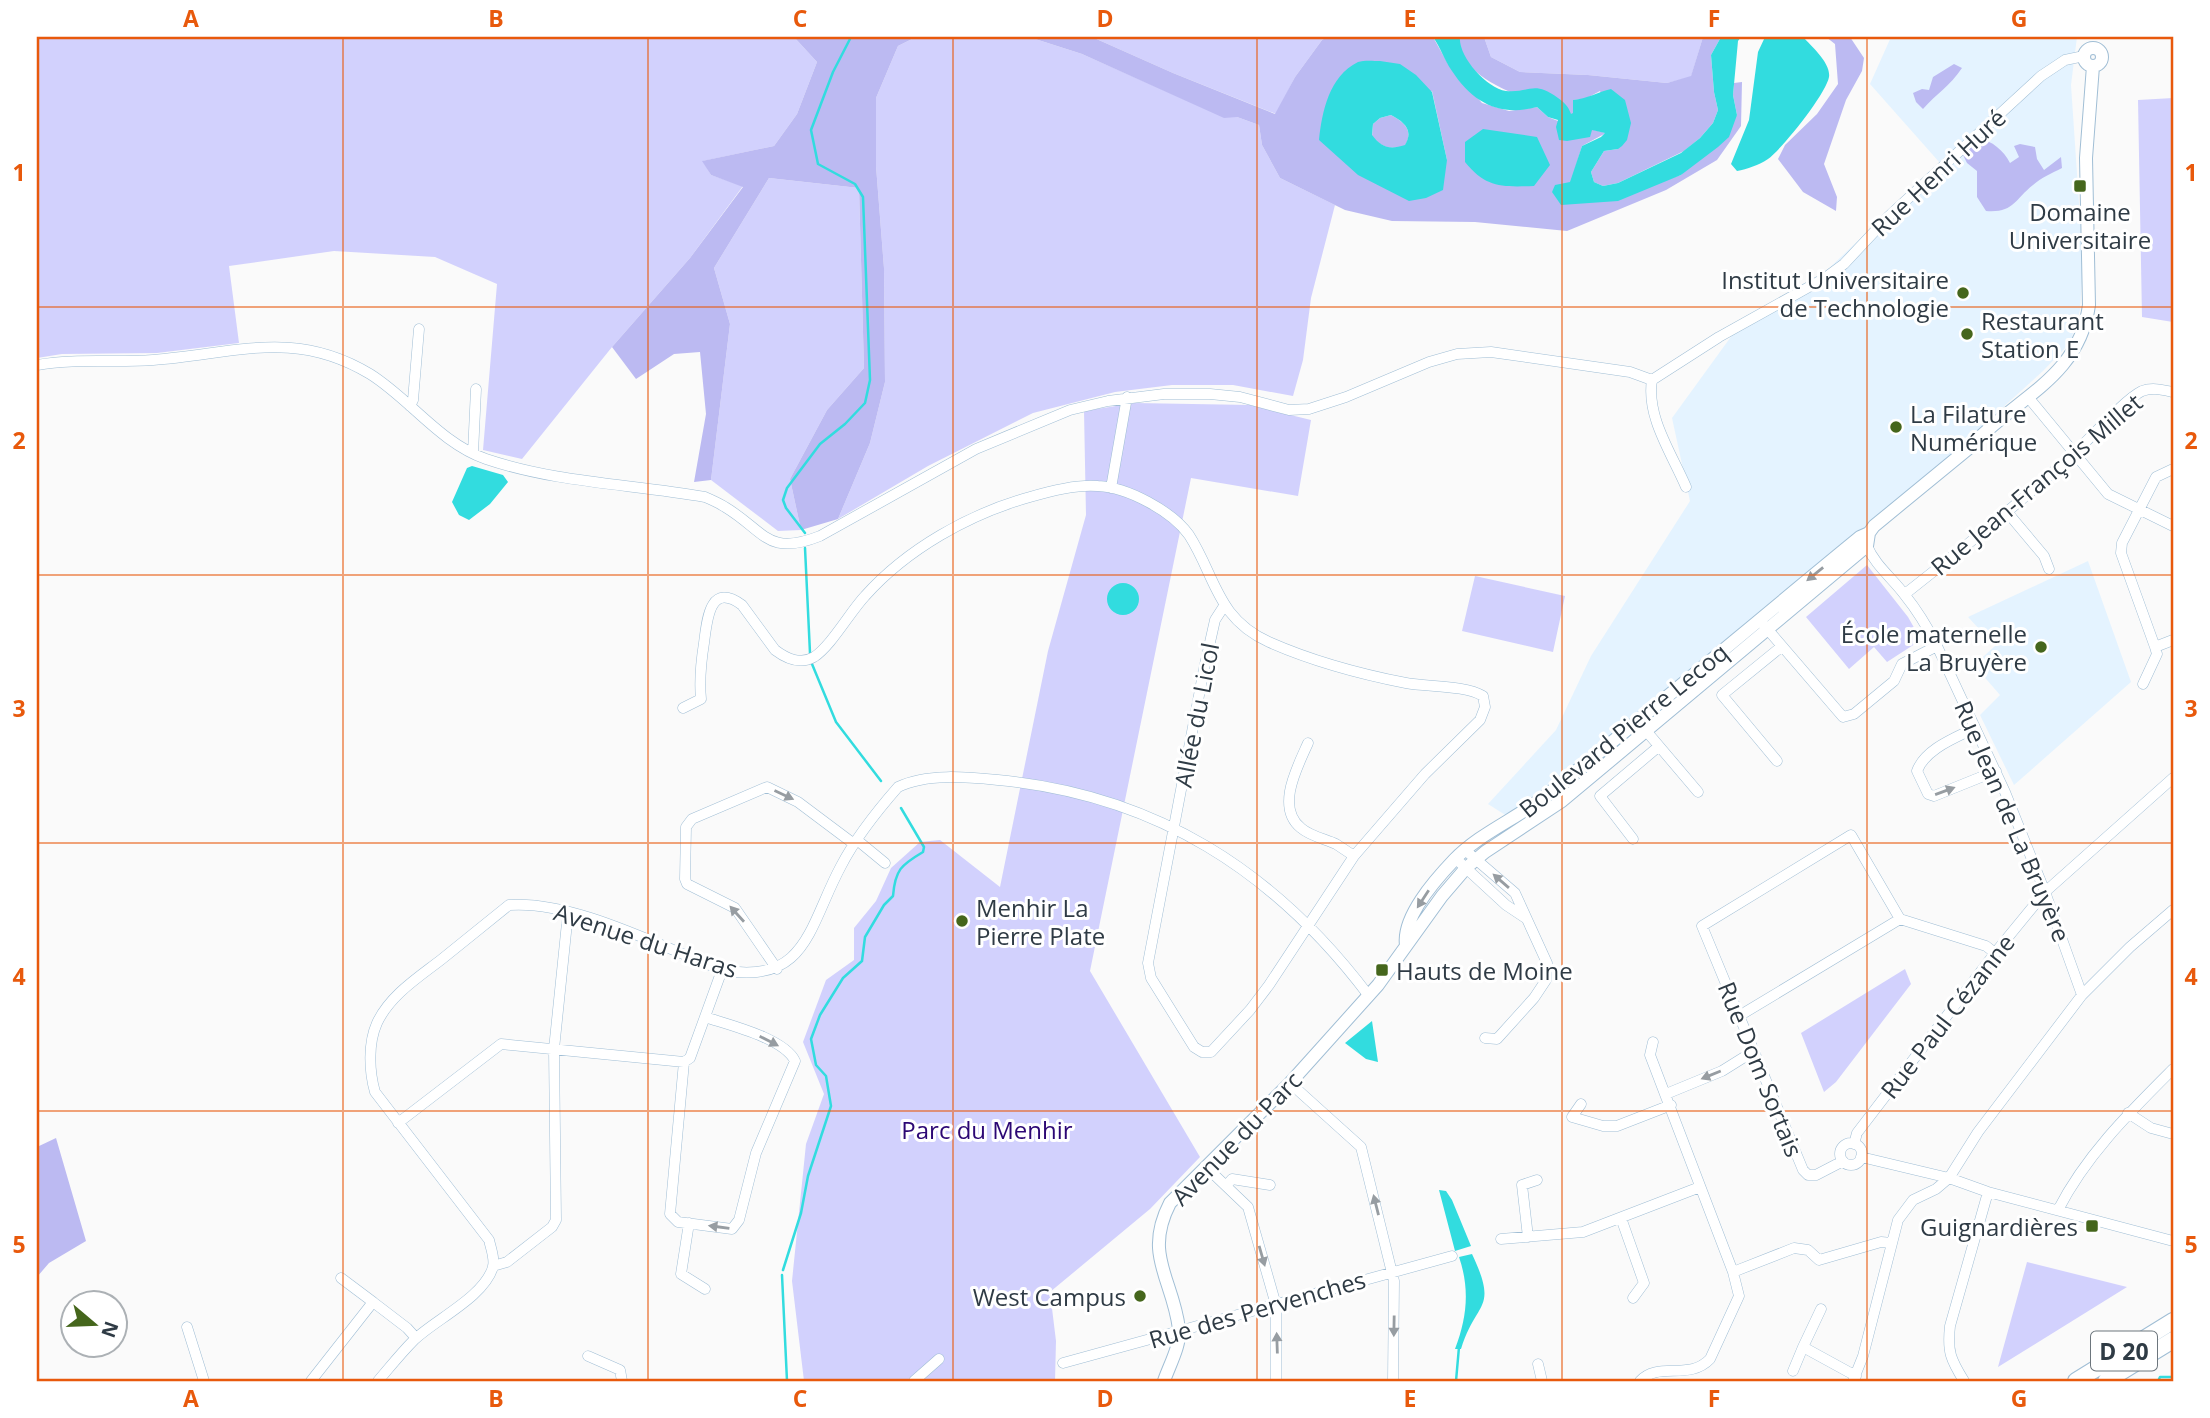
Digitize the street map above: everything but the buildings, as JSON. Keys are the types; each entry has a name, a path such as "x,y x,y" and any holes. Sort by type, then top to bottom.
{"main road":[{"name":"D 20","path":"2076,1381 2173,1321"},
{"name":"D 20","path":"2106,1381 2173,1340"}],"street":[{"name":"Boulevard Pierre Lecoq","path":"1369,996 1442,896 1471,864 1562,801 1642,726 1763,624 1860,537 1868,540 1874,526 1969,449 1981,434 2054,376 2067,362 2082,337 2087,321 2090,289 2086,158 2093,66 2101,62 2103,56 2095,42 2086,50 2084,56"},
{"path":"2084,56 2087,64 2093,66"},
{"name":"Rue Henri Huré","path":"1652,380 1718,337 1825,278 1844,264 1889,216 2041,76 2065,60 2084,56"},
{"path":"410,406 413,400 419,329"},
{"path":"37,365 78,360 151,360 269,347 298,347 338,358 371,375 457,444 473,453 560,478 705,497 725,507 762,537 780,544 800,544 820,537 976,449 1070,410 1127,397 1210,394 1240,397 1289,410 1309,409 1346,397 1429,362 1457,354 1491,352 1630,372 1652,380 1649,395 1656,420 1686,487"},
{"name":"Rue Jean-François Millet","path":"1905,594 2007,512 2130,400 2142,391 2155,388 2173,392"},
{"path":"473,453 476,389"},
{"path":"1111,488 1127,397"},
{"path":"2028,397 2108,494 2173,526"},
{"path":"2143,684 2157,654 2122,553 2123,543 2156,477 2173,469"},
{"path":"683,708 701,699 699,681 706,618 712,603 719,599 725,597 742,605 775,650 782,655 792,660 807,660 823,649 880,581 907,558 959,525 1030,497 1097,485 1111,488 1153,504 1188,533 1224,606 1250,631 1284,648 1370,675 1419,685 1475,691 1483,696 1485,707 1480,720 1425,774 1354,856 1308,926"},
{"path":"2007,512 2044,556 2049,569"},
{"name":"Rue Jean de La Bruyère","path":"1868,540 1872,558 1905,594 1928,627 1996,771 2045,892 2082,995"},
{"name":"Allée du Licol","path":"1224,606 1215,620 1209,644 1176,828 1148,963 1156,986 1194,1047 1202,1052 1211,1052 1233,1030 1269,985 1308,926"},
{"path":"1763,624 1843,717 1854,714 1894,681 1902,664 1937,646"},
{"path":"2155,647 2173,640"},
{"path":"1777,761 1722,695 1782,647"},
{"name":"Boulevard Pierre Lecoq","path":"1406,946 1405,937 1412,916 1437,877 1460,854 1642,726"},
{"path":"1642,726 1698,792"},
{"path":"1975,729 1948,741 1920,764 1917,771 1928,794 1934,796 1996,771"},
{"path":"1308,743 1293,780 1289,798 1290,812 1300,828 1354,856"},
{"path":"1633,839 1600,796 1658,747"},
{"path":"885,863 855,842 798,802 767,787 692,820 686,827 687,884 735,908 777,969 794,955 807,937 855,842 898,787 908,782 952,778 1038,783 1060,788 1141,812 1176,828 1241,868 1308,926 1369,996"},
{"name":"Rue Paul Cézanne","path":"1854,1144 1857,1133 2045,892 2173,778"},
{"name":"Rue Dom Sortais","path":"1843,1161 1816,1175 1805,1173 1702,926 1851,835 1900,919"},
{"path":"1460,854 1506,905 1528,920 1548,963 1546,980 1534,998 1497,1039 1485,1038"},
{"name":"Avenue du Haras","path":"493,1266 489,1240 375,1092 370,1077 376,1025 384,1010 401,991 509,905 527,904 568,913 634,934 722,971 757,974 777,969"},
{"path":"1803,1347 1854,1379 1863,1356 1898,1220 1913,1200 1936,1189 1949,1178 1978,1132 2082,995 2130,947 2173,910"},
{"path":"378,1381 416,1338 476,1292 487,1280 493,1266 507,1262 552,1227 556,1220 554,1049 568,913"},
{"path":"1740,1016 1900,919 1986,946 1995,953"},
{"path":"398,1123 501,1044 684,1062 690,1058 722,971"},
{"name":"Avenue du Parc","path":"1179,1331 1158,1249 1161,1221 1170,1203 1290,1083 1369,996"},
{"path":"684,1062 670,1214 678,1222 732,1229 739,1220 756,1153 795,1061 791,1052 757,1035 705,1017"},
{"path":"1640,1381 1650,1373 1693,1371 1703,1367 1710,1359 1739,1296 1733,1272 1650,1055 1653,1042"},
{"path":"1666,1094 1722,1071 1754,1051"},
{"path":"2058,1210 2083,1169 2128,1113 2173,1069"},
{"path":"1290,1083 1361,1147 1393,1271 1393,1381"},
{"path":"1581,1104 1572,1117 1603,1126 1617,1126 1671,1105"},
{"path":"2128,1113 2151,1128 2173,1134"},
{"path":"1847,1144 1854,1144 1860,1147 1861,1157 1854,1164 1848,1164 1840,1154 1847,1144"},
{"path":"1861,1157 1949,1178 1988,1192 2173,1241"},
{"path":"1205,1166 1248,1207 1276,1305 1276,1381"},
{"path":"1226,1186 1232,1179 1270,1185"},
{"path":"1528,1237 1522,1185 1537,1180"},
{"path":"1501,1239 1583,1232 1700,1187"},
{"path":"1964,1381 1953,1364 1948,1348 1950,1326 1988,1192"},
{"path":"1621,1218 1644,1283 1633,1298"},
{"path":"690,1223 681,1274 705,1289"},
{"path":"1733,1272 1794,1248 1808,1250 1819,1260 1881,1242 1892,1243"},
{"name":"Rue des Pervenches","path":"1063,1363 1452,1255"},
{"path":"341,1278 407,1328 416,1338"},
{"path":"311,1381 373,1302"},
{"path":"1793,1371 1821,1309"},
{"path":"187,1327 204,1381"},
{"path":"1164,1381 1179,1331"},
{"path":"589,1356 620,1370 622,1381"},
{"path":"914,1381 939,1360"},
{"path":"1538,1364 1542,1381"}],"shaded area":[{"path":"794,37 916,37 898,46 876,98 876,166 884,268 885,382 870,443 838,519 801,530 790,479 827,410 864,368 859,188 769,178 714,268 730,324 711,480 694,482 706,414 700,352 674,354 636,379 612,347 690,258 743,187 711,175 702,161 774,146 797,114 817,62"},
{"path":"1029,37 1092,37 1275,114 1295,77 1327,37 1433,37 1448,64 1482,103 1509,111 1537,107 1548,117 1558,121 1606,133 1582,146 1571,182 1552,192 1662,181 1681,175 1737,115 1733,95 1734,83 1742,82 1741,126 1717,160 1666,190 1567,231 1475,222 1392,221 1345,210 1280,178 1262,145 1259,125 1237,117 1224,118 1082,54","holes":["1432,91 1447,160 1319,140"]},
{"path":"1433,37 1460,37 1468,62 1482,78 1498,89 1543,90 1563,101 1571,114 1573,100 1611,89 1625,100 1631,123 1627,140 1618,149 1604,151 1591,172 1594,182 1603,186 1618,183 1681,153 1713,123 1718,110 1711,55 1721,37 1741,37 1738,41 1733,95 1737,115 1729,137 1681,175 1618,201 1561,205 1552,192 1555,185 1570,182 1582,146 1605,133 1592,130 1590,137 1559,140 1556,127 1558,120 1548,117 1537,107 1511,110 1488,105 1460,82"},
{"path":"1460,37 1484,37 1491,57 1520,72 1667,83 1691,76 1703,37 1721,37 1711,55 1718,110 1713,123 1684,151 1618,183 1603,186 1594,182 1591,172 1604,151 1618,149 1600,91 1585,99 1573,100 1573,114 1520,96 1484,78 1471,66 1462,53"},
{"path":"1765,37 1803,37 1824,61 1829,77 1812,108 1775,153 1761,163 1737,171 1731,164 1749,120 1758,52"},
{"path":"1826,37 1850,37 1864,58 1862,71 1846,100 1824,164 1837,197 1836,211 1803,192 1778,159 1785,145 1817,114 1838,84 1835,44"},
{"path":"1891,37 2077,37 2071,85 2083,262 2080,310 2070,343 2043,371 1753,633 1521,825 1488,804 1556,730 1591,656 1690,501 1672,418 1746,316 1804,292 1940,163 1870,84"},
{"path":"1358,62 1400,64 1416,75 1432,92 1447,160 1443,190 1426,198 1409,201 1358,175 1319,140 1325,107 1340,76","holes":["1391,115 1404,124 1408,131 1405,145 1387,147 1372,135 1373,124 1380,118"]},
{"path":"1954,64 1962,68 1923,109 1916,102 1913,93 1922,89 1929,90 1933,77"},
{"path":"1391,115 1408,131 1405,146 1387,147 1372,136 1373,124 1380,118"},
{"path":"1483,129 1537,137 1550,165 1534,186 1495,184 1473,171 1465,162 1465,142"},
{"path":"1978,139 1997,147 2010,163 2019,157 2014,146 2020,144 2035,147 2037,159 2044,170 2061,157 2062,168 2036,182 2008,208 1986,211 1977,197 1977,171 1967,163 1962,153"},
{"path":"472,466 503,475 508,482 490,504 469,520 459,515 452,502 467,468"},
{"path":"2088,561 2131,682 2014,785 1980,715 2000,695 1974,665 1995,646 1968,617"},
{"path":"1123,583 1134,588 1139,599 1134,610 1123,615 1112,610 1107,599 1112,588"},
{"path":"1372,1021 1378,1062 1366,1059 1345,1043"},
{"path":"56,1138 86,1241 49,1263 37,1277 37,1147"},
{"path":"1439,1190 1446,1191 1452,1200 1471,1246 1455,1251"},
{"path":"1472,1254 1484,1286 1484,1296 1461,1349 1455,1349 1466,1303 1465,1281 1459,1257"}],"green space":[{"path":"37,37 794,37 817,62 797,114 774,146 703,161 711,175 743,186 690,258 612,347 522,459 483,450 497,284 435,257 334,251 229,266 239,343 157,353 62,354 37,358"},
{"path":"916,37 1029,37 1082,54 1224,117 1237,117 1259,125 1262,145 1280,178 1335,205 1311,298 1303,360 1293,396 1233,385 1172,385 1115,392 1033,413 928,466 838,519 870,443 885,382 884,268 876,166 876,98 898,46"},
{"path":"1092,37 1327,37 1295,77 1276,114"},
{"path":"1484,37 1703,37 1691,77 1667,83 1520,72 1491,57"},
{"path":"2173,98 2173,322 2142,317 2138,100"},
{"path":"769,178 859,188 864,368 827,410 790,479 801,530 778,531 711,480 730,324 714,268"},
{"name":"Parc du Menhir","path":"1135,403 1250,405 1311,420 1298,496 1191,478 1090,971 1200,1157 1150,1209 1050,1292 1056,1341 1055,1381 804,1381 792,1281 806,1144 824,1094 803,1042 826,980 854,960 854,928 876,901 891,868 920,842 940,840 1000,887 1048,651 1086,515 1084,411"},
{"path":"1867,565 1908,617 1921,640 1887,662 1874,647 1849,669 1806,617"},
{"path":"1475,576 1565,596 1553,652 1462,631"},
{"path":"1905,969 1911,984 1836,1082 1824,1092 1801,1033"},
{"path":"2027,1262 2127,1287 1998,1367"}],"waterway":[{"path":"805,533 786,508 783,500 787,488 820,444 865,403 870,380 863,197 855,184 818,164 811,130 833,72 851,37"},
{"path":"805,548 810,653"},
{"path":"812,664 836,722 881,781"},
{"path":"783,1270 801,1213 808,1176 831,1106 826,1076 816,1065 811,1039 820,1015 843,978 862,961 865,937 884,905 893,896 900,869 923,852 924,847 901,808"},
{"path":"782,1275 787,1381"},
{"path":"1456,1381 1459,1347"},
{"path":"2158,1381 2160,1377 2173,1377"}],"place":[{"name":"Domaine Universitaire","path":"2080,186"},
{"name":"Institut Universitaire de Technologie","path":"1963,293"},
{"name":"Restaurant Station E","path":"1967,334"},
{"name":"La Filature Numérique","path":"1896,427"},
{"name":"École maternelle La Bruyère","path":"2041,647"},
{"name":"Menhir La Pierre Plate","path":"962,921"},
{"name":"Hauts de Moine","path":"1382,970"},
{"name":"Guignardières","path":"2092,1226"},
{"name":"West Campus","path":"1140,1296"}]}
